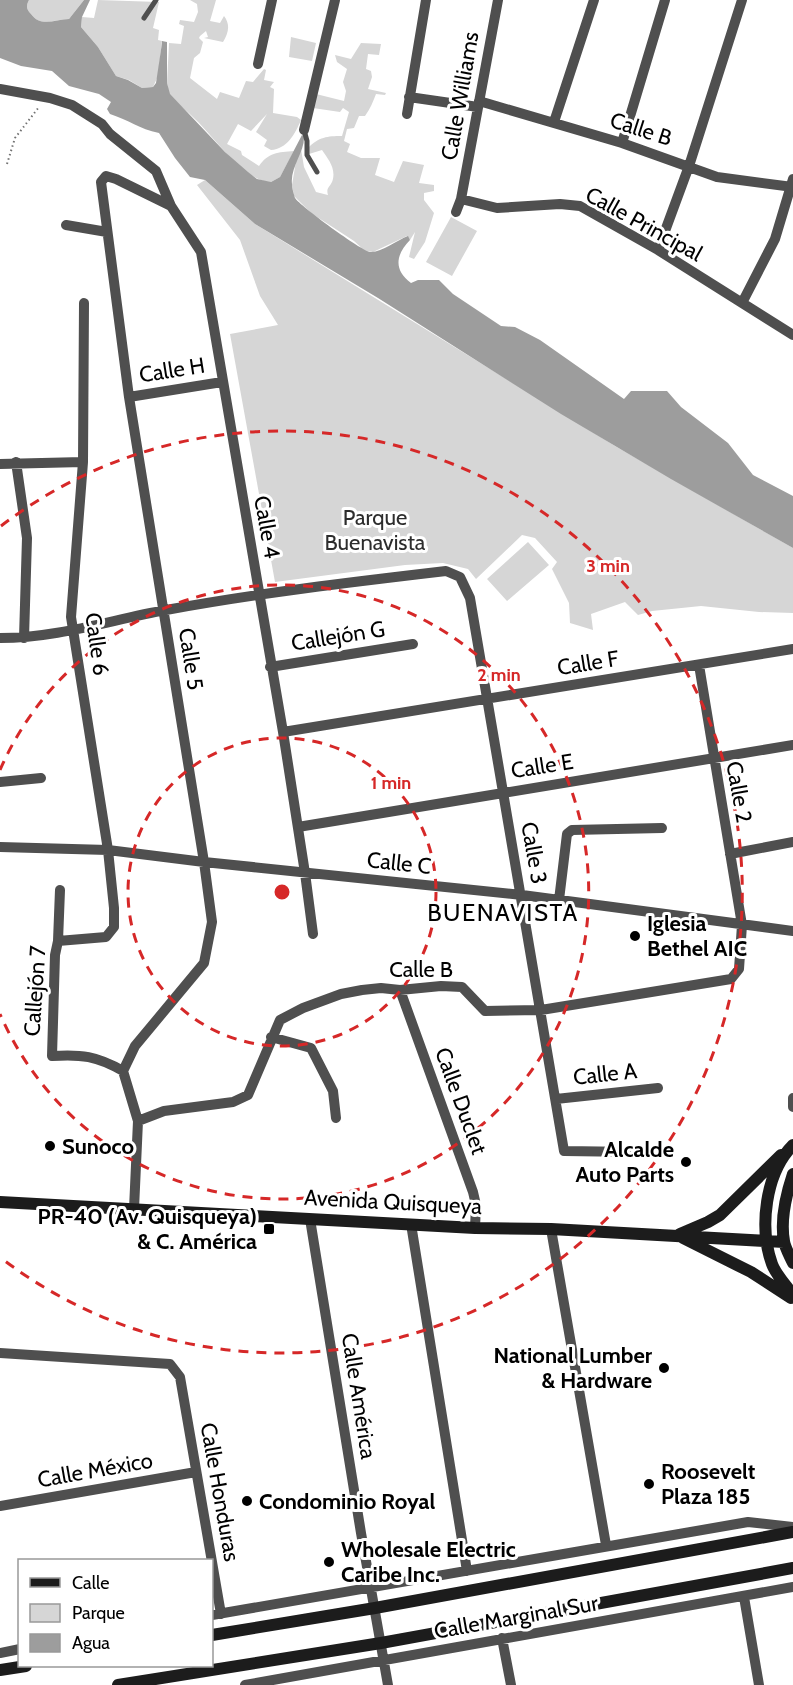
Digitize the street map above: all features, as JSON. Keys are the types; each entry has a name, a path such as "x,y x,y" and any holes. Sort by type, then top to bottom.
{"street":[{"path":"258,64 272,0"},
{"path":"304,130 335,0"},
{"path":"406,114 426,0"},
{"name":"Calle Williams","path":"456,212 461,199 498,0"},
{"path":"554,122 594,0"},
{"path":"622,142 665,0"},
{"path":"658,250 689,166 742,0"},
{"name":"Calle 4","path":"0,89 50,98 72,105 102,124 110,134 156,171 171,206 201,252 270,667 283,732 313,934"},
{"path":"409,97 478,104"},
{"name":"Calle B","path":"478,104 554,122 622,142 717,177 792,184"},
{"name":"Calle 5","path":"123,1071 135,1046 204,963 212,922 129,397 101,182 106,176 116,179 171,206"},
{"path":"742,303 775,239 792,184"},
{"name":"Calle Principal","path":"461,199 497,208 560,204 580,206 658,250 793,335"},
{"path":"66,225 107,232"},
{"name":"Calle 6","path":"58,941 106,937 114,927 108,850 71,618 83,462 84,303"},
{"name":"Calle H","path":"129,397 222,382"},
{"path":"16,462 27,538 24,638"},
{"path":"0,464 83,462"},
{"name":"Calle 3","path":"258,594 446,571 460,577 470,598 564,1151 635,1152"},
{"path":"0,638 24,638 74,631 164,610 258,594"},
{"name":"Callejón G","path":"270,667 413,644"},
{"name":"Calle F","path":"283,732 793,649"},
{"name":"Calle 2","path":"699,665 742,925"},
{"name":"Calle E","path":"298,827 793,745"},
{"path":"0,782 41,778"},
{"path":"559,900 567,834 572,830 662,828"},
{"path":"730,854 793,842"},
{"name":"Calle C","path":"0,847 108,850 522,895 793,931"},
{"name":"Callejón 7","path":"60,890 58,941 55,955 52,1056 83,1055 106,1061 123,1071"},
{"name":"Calle B","path":"138,1121 164,1111 233,1102 248,1095 280,1020 303,1008 341,994 381,988 400,990 441,986 462,987 485,1011 541,1010 731,979 739,969 742,925"},
{"name":"Calle Duclet","path":"400,990 473,1192 476,1205 474,1228"},
{"path":"271,1037 311,1048 333,1091 336,1118"},
{"path":"123,1071 138,1121 134,1209"},
{"name":"Calle A","path":"556,1100 658,1088"},
{"path":"793,1098 793,1107"},
{"path":"676,1235 699,1227 720,1215 791,1147"},
{"path":"791,1147 771,1180 767,1204 766,1242 773,1267 793,1297"},
{"path":"793,1174 787,1193 784,1218 784,1242 793,1263"},
{"name":"Avenida Quisqueya","path":"0,1202 474,1228 551,1229 784,1242"},
{"name":"Calle América","path":"310,1219 388,1685"},
{"path":"411,1224 467,1571"},
{"path":"551,1229 606,1545"},
{"path":"676,1235 736,1264 793,1297"},
{"name":"Calle Honduras","path":"0,1353 170,1364 180,1377 208,1559"},
{"name":"Calle México","path":"0,1506 196,1472"},
{"path":"216,1614 748,1522 793,1527"},
{"path":"213,1635 375,1608 793,1532"},
{"path":"118,1685 381,1643 793,1568"},
{"name":"Calle Marginal Sur","path":"245,1685 793,1587"},
{"name":"Calle Honduras","path":"213,1593 216,1614"},
{"path":"744,1597 759,1685"},
{"path":"502,1638 511,1685"},
{"path":"0,1653 18,1649"},
{"path":"0,1670 18,1667"}],"lane":[{"path":"144,18 156,0"},
{"path":"304,130 307,138 307,155 317,172"}],"path":[{"path":"7,164 15,138 38,108 50,98"}],"green space":[{"path":"29,0 84,0 69,19 43,22 29,12 27,4"},
{"path":"98,0 159,2 153,28 159,30 158,40 162,41 158,76 153,87 142,88 129,80 116,76 98,47 81,27 82,17 94,18"},
{"path":"190,0 216,0 210,21 220,23 224,16 228,26 223,42 204,38 208,37 206,31 200,36 203,42 200,53 194,58 190,78 217,99 220,92 239,98 246,81 253,82 264,69 266,70 264,80 274,82 270,87 274,89 273,113 297,117 301,120 290,140 277,149 271,150 264,146 267,140 256,132 267,114 251,131 238,124 227,144 241,151 242,155 259,166 266,158 274,154 294,151 280,177 271,182 251,175 241,167 169,94 167,83 169,43 181,44 184,26 179,24 180,20 194,22 198,12 197,4"},
{"path":"291,37 316,43 312,61 289,57"},
{"path":"361,43 381,44 379,55 368,54 366,69 371,71 372,77 368,89 386,93 385,95 376,94 365,116 359,116 354,128 347,129 344,141 350,144 347,152 361,158 380,158 375,175 394,182 403,161 424,165 419,183 434,185 434,191 424,193 424,200 434,213 425,242 414,259 409,257 415,232 410,240 407,236 373,252 365,251 354,241 311,213 294,196 292,185 296,161 301,149 304,167 316,192 328,195 333,177 331,164 322,150 309,154 308,148 324,138 342,136 349,112 343,108 340,112 313,108 316,94 344,101 346,91 343,82 347,69 337,62 335,55 351,59"},
{"name":"Parque Buenavista","path":"205,180 255,224 615,446 793,548 793,613 701,606 652,611 638,615 625,602 591,614 593,630 570,623 569,603 552,569 557,562 535,538 522,535 476,579 468,569 443,563 405,565 275,582 230,334 278,325 260,296 240,240 197,185"},
{"path":"451,217 477,231 452,276 426,262"},
{"path":"528,542 549,565 507,601 487,579"}],"water":[{"path":"0,0 29,0 27,7 29,12 39,21 48,22 69,19 84,0 90,0 82,17 81,27 98,47 116,76 142,88 153,87 156,83 162,41 167,42 167,83 170,94 225,152 257,179 271,182 280,177 302,135 304,136 293,172 292,184 295,198 308,210 344,237 370,252 408,236 410,240 399,256 398,262 401,273 411,283 418,280 439,280 453,294 501,326 515,327 540,340 624,399 631,391 667,391 681,407 728,443 753,475 793,496 793,548 561,414 378,298 255,224 205,180 190,177 159,133 110,114 107,109 111,102 99,94 69,86 52,71 21,66 0,58"}],"place":[{"name":"Iglesia Bethel AIC","path":"635,936"},
{"name":"Sunoco","path":"50,1146"},
{"name":"Alcalde Auto Parts","path":"686,1162"},
{"name":"PR-40 (Av. Quisqueya) & C. América","path":"269,1229"},
{"name":"National Lumber & Hardware","path":"664,1368"},
{"name":"Roosevelt Plaza 185","path":"649,1484"},
{"name":"Condominio Royal","path":"247,1501"},
{"name":"Wholesale Electric Caribe Inc.","path":"329,1562"}],"district":[{"name":"BUENAVISTA","path":"503,912"}]}
